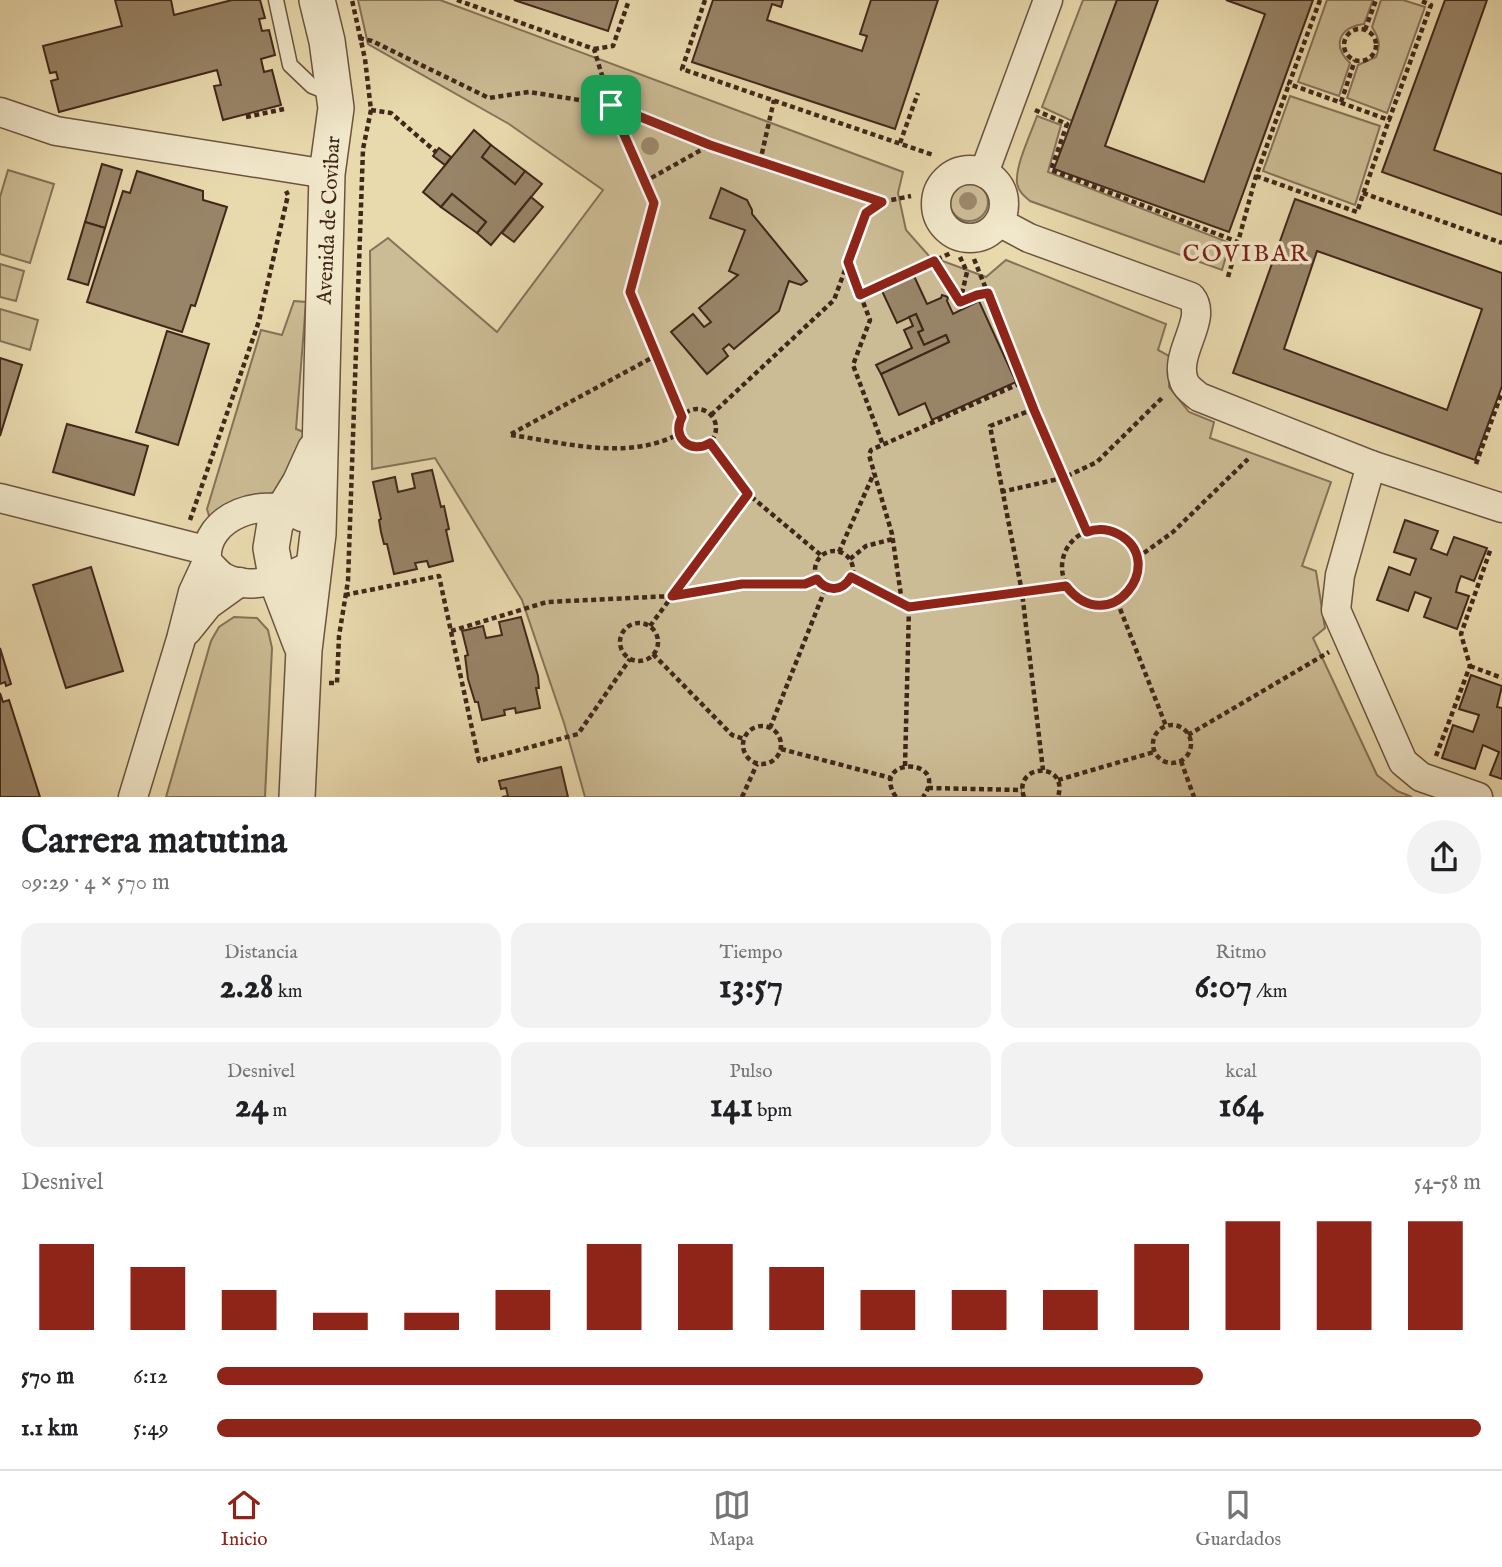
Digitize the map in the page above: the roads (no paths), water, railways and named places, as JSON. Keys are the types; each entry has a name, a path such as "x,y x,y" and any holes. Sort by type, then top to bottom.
{"street":[{"name":"Avenida de Covibar","path":"297,797 321,654 315,549 327,174 336,108 349,102 327,41 317,0"},
{"path":"984,173 1048,0"},
{"path":"0,111 56,131 327,174"},
{"path":"962,171 984,173 993,180 1003,200 999,222 982,236 971,238 950,232 937,214 936,203 943,182 962,171"},
{"path":"999,222 1029,238 1191,298 1197,304 1197,314 1181,362 1184,383 1199,397 1371,465 1502,508"},
{"name":"Avenida de Covibar","path":"319,443 300,483 275,524 271,548 277,581 294,630 321,654"},
{"path":"1371,465 1340,575 1336,610 1403,762 1421,777 1478,797"},
{"path":"0,498 206,556 223,577 240,582 277,581 297,573 315,549 307,520 296,513 263,508 241,512 229,518 214,532 206,556 193,592 133,797"},
{"path":"181,639 208,605 240,582"}],"lane":[{"path":"276,0 290,65 312,86 349,102"}],"district":[{"name":"COVIBAR","path":"1246,253"}]}
